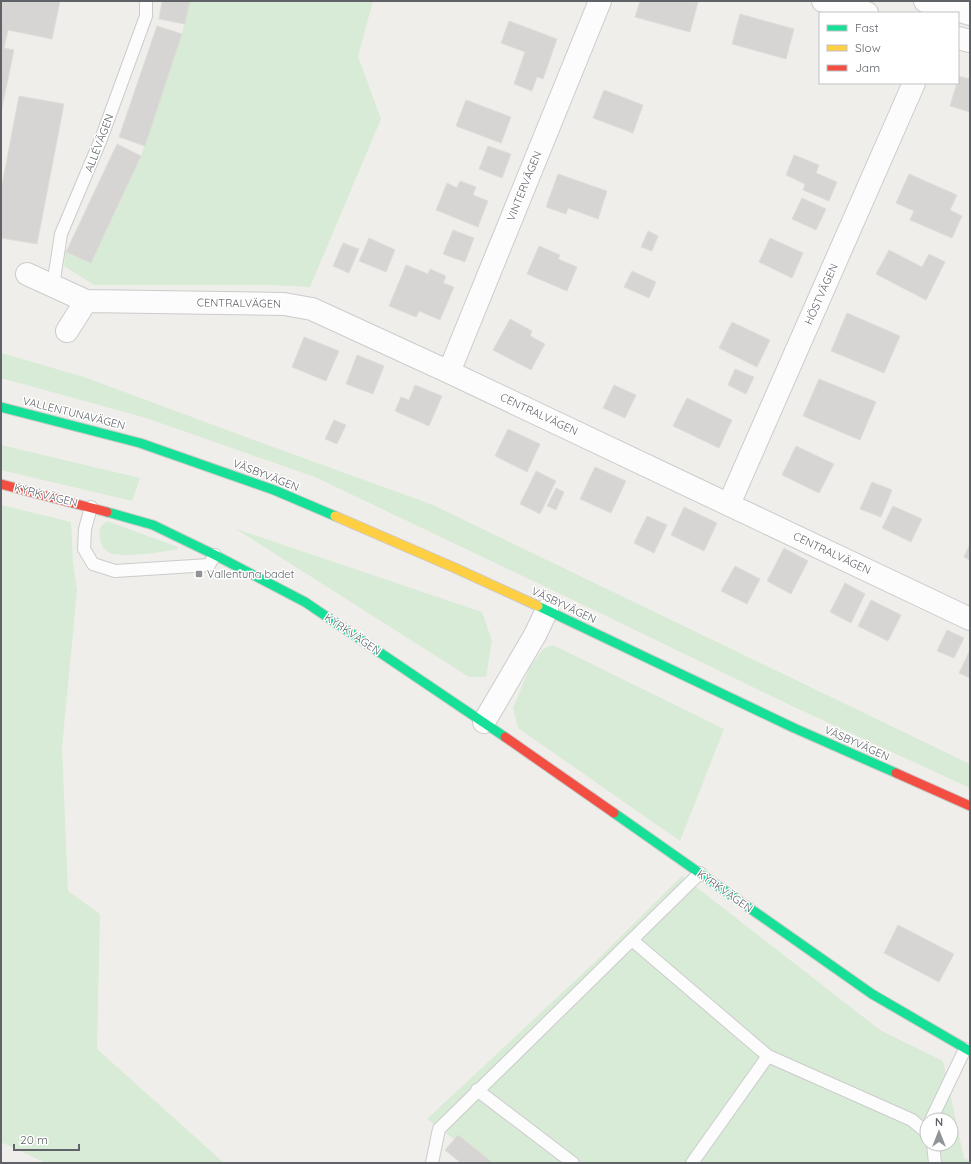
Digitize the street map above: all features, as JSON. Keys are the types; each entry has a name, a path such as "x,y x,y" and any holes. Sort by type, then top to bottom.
{"street":[{"name":"VINTERVÄGEN","path":"449,372 600,1"},
{"path":"823,1 863,12"},
{"path":"937,7 970,14"},
{"path":"959,38 970,41"},
{"name":"HÖSTVÄGEN","path":"729,504 914,84"},
{"name":"CENTRALVÄGEN","path":"27,274 86,301 284,304 312,309 449,372 970,619"},
{"path":"67,332 86,301"},
{"name":"VALLENTUNAVÄGEN","path":"1,407 140,443"},
{"name":"VÄSBYVÄGEN","path":"140,443 274,490 455,568 547,610 794,728 970,806"},
{"name":"KYRKVÄGEN","path":"1,484 92,507 153,525 215,554 305,602 484,722 872,994 967,1050"},
{"path":"484,722 535,634 547,610"}],"lane":[{"name":"ALLÉVÄGEN","path":"53,286 62,234 101,139 146,16 146,1"},
{"name":"KYRKVÄGEN","path":"92,507 85,529 84,549 93,564 115,571 209,565 215,554"},
{"path":"432,1163 439,1129 477,1090 700,874"},
{"path":"632,940 768,1056 919,1124"},
{"path":"936,1112 967,1050"},
{"path":"692,1163 768,1056"},
{"path":"477,1090 573,1163"},
{"path":"934,1152 935,1163"}],"green space":[{"path":"190,1 373,1 358,56 381,119 310,287 272,285 94,285 64,266 65,250 91,263 141,156 182,34"},
{"path":"1,353 84,377 433,505 970,764 970,788 794,707 315,477 146,418 1,378"},
{"path":"1,445 140,478 132,501 1,470"},
{"path":"1,505 71,522 73,562 77,591 62,747 68,891 100,914 97,1049 224,1163 46,1163 1,1142"},
{"path":"107,521 178,547 178,549 131,555 113,554 105,549 100,539 99,531"},
{"path":"236,529 482,612 492,641 486,677 469,677"},
{"path":"553,645 724,729 680,841 518,728 513,708 530,667 543,649"},
{"path":"682,876 880,1030 943,1061 954,1112 919,1112 919,1152 959,1152 959,1135 964,1158 970,1161 970,1163 486,1163 427,1119 596,961"}],"building":[{"path":"1,1 60,1 52,39 8,30 4,48 14,50 1,112"},
{"path":"162,1 190,1 185,24 159,19"},
{"path":"640,1 698,2 690,32 635,17"},
{"path":"740,14 794,29 786,59 732,44"},
{"path":"509,21 557,39 543,79 537,77 532,91 514,84 525,52 501,43"},
{"path":"157,26 182,34 145,146 119,137"},
{"path":"959,76 970,79 970,112 950,106 957,84 959,84"},
{"path":"604,90 643,105 633,133 593,118"},
{"path":"19,96 64,104 37,244 1,238 1,190"},
{"path":"466,100 511,117 501,143 456,126"},
{"path":"117,144 141,156 91,263 66,252"},
{"path":"488,146 511,154 502,178 479,169"},
{"path":"794,155 819,165 816,173 837,182 829,201 803,190 805,184 786,175"},
{"path":"558,174 607,191 598,219 568,208 566,214 546,207"},
{"path":"909,174 957,195 950,210 962,216 952,238 910,220 914,211 896,203"},
{"path":"460,181 476,187 473,195 488,201 478,227 436,210 447,183 457,188"},
{"path":"802,198 826,209 816,230 792,219"},
{"path":"453,230 474,238 465,262 443,254"},
{"path":"648,231 658,236 652,251 641,247"},
{"path":"369,238 395,250 386,272 359,261"},
{"path":"770,238 803,253 792,278 759,262"},
{"path":"343,243 359,249 349,273 333,266"},
{"path":"539,246 560,255 558,259 577,267 567,291 527,274"},
{"path":"889,250 922,267 929,254 945,262 926,300 876,274"},
{"path":"406,265 428,274 430,269 446,276 443,283 454,287 440,320 419,311 416,317 389,306"},
{"path":"632,271 656,282 649,298 624,287"},
{"path":"847,313 900,336 884,373 831,351"},
{"path":"510,319 532,331 530,336 545,344 531,370 493,350"},
{"path":"732,322 770,340 757,367 719,348"},
{"path":"304,337 339,351 326,381 292,367"},
{"path":"357,355 384,366 373,394 346,384"},
{"path":"735,369 754,377 746,394 728,385"},
{"path":"819,379 876,402 860,440 803,416"},
{"path":"415,385 442,396 429,426 395,411 401,397 409,400"},
{"path":"614,385 636,395 625,418 603,408"},
{"path":"687,398 732,420 719,448 673,426"},
{"path":"334,420 346,425 337,444 325,439"},
{"path":"508,429 540,444 527,472 495,456"},
{"path":"796,446 834,464 819,493 782,475"},
{"path":"595,467 626,481 611,513 580,499"},
{"path":"536,471 556,481 540,514 520,504"},
{"path":"872,482 892,490 881,517 860,509"},
{"path":"556,488 564,492 556,510 547,506"},
{"path":"893,506 922,519 911,542 882,528"},
{"path":"684,507 717,523 704,551 671,535"},
{"path":"647,516 667,525 654,553 634,543"},
{"path":"970,544 970,560 964,557"},
{"path":"784,548 808,561 791,594 767,581"},
{"path":"735,566 760,579 747,604 721,591"},
{"path":"845,583 865,594 851,623 830,612"},
{"path":"871,600 901,615 888,641 858,626"},
{"path":"947,630 964,638 954,658 937,651"},
{"path":"970,650 970,678 959,673"},
{"path":"898,925 954,954 939,982 884,953"},
{"path":"458,1135 493,1163 461,1163 445,1150"}],"traffic: fast":[{"path":"1,407 140,443 274,490 335,516"},
{"path":"107,512 153,525 215,555 305,602 505,737"},
{"path":"538,606 794,728 896,773"},
{"path":"614,813 872,994 970,1051"}],"traffic: slow":[{"path":"335,516 538,606"}],"traffic: jam":[{"path":"1,484 107,512"},
{"path":"505,737 614,813"},
{"path":"896,773 970,806"}],"place":[{"name":"Vallentuna badet","path":"199,574"}]}
